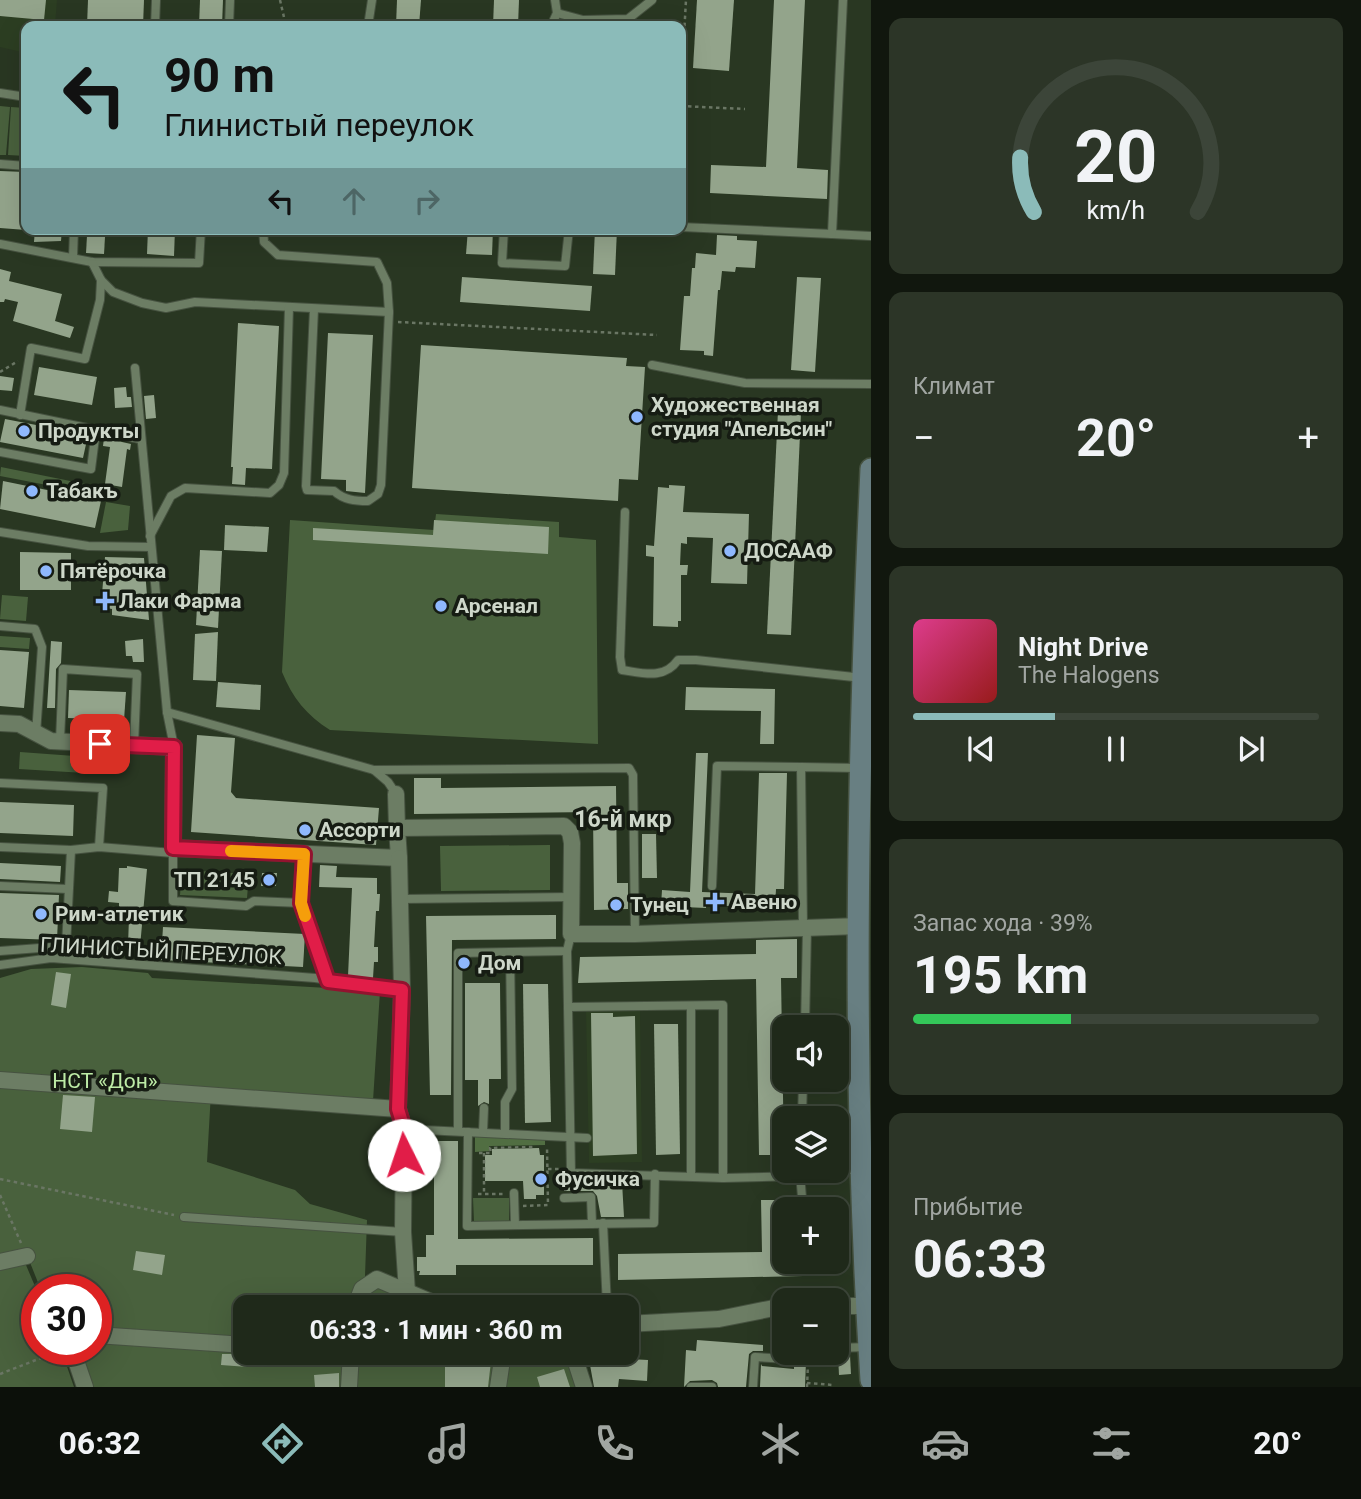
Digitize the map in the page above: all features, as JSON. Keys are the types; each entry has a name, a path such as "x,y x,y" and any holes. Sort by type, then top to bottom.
{"street":[{"path":"871,469 860,768 859,926 861,1169 868,1276 865,1306 871,1380"},
{"path":"0,723 19,724 51,741 174,747 173,851 399,858"},
{"path":"396,794 402,990 398,1109 404,1129 403,1233 407,1292"},
{"path":"397,828 564,826 570,832 572,842 571,934 859,926"},
{"path":"0,1080 398,1109"},
{"path":"0,1262 26,1256"},
{"path":"360,1295 362,1289 377,1279 414,1295"},
{"path":"849,1306 865,1306"},
{"path":"639,1323 719,1319 772,1308"},
{"path":"112,1336 233,1344"},
{"path":"74,1365 85,1387"},
{"path":"349,1387 350,1365"},
{"path":"498,1387 501,1365"},
{"path":"578,1365 584,1387"}],"lane":[{"path":"155,21 156,0"},
{"path":"229,21 230,0"},
{"path":"369,21 372,0"},
{"path":"553,21 557,13 555,0"},
{"path":"606,21 628,19 652,0"},
{"path":"832,234 843,0"},
{"path":"557,13 578,21"},
{"path":"0,93 21,96"},
{"path":"0,164 21,166"},
{"path":"686,227 871,236"},
{"path":"73,258 74,235"},
{"path":"0,244 92,262 199,263 201,235"},
{"path":"263,235 264,242 278,255 377,262 387,283 389,317 381,485 378,494 368,501 353,501 340,497 334,491 307,490 314,309"},
{"path":"504,235 502,263 565,266 568,235"},
{"path":"92,262 101,280 113,292 142,303 166,308 195,302 289,307 389,317"},
{"path":"20,415 31,348 85,359 100,300 101,280"},
{"path":"150,537 171,496 185,488 270,493 279,485 284,473 289,307"},
{"path":"652,365 746,383 871,384"},
{"path":"135,368 167,712 174,747"},
{"path":"0,410 140,439"},
{"path":"0,452 91,469 96,430"},
{"path":"625,512 620,657 622,670 658,675 672,669 678,660 696,660 863,678"},
{"path":"0,532 88,547 151,547"},
{"path":"0,626 35,629 42,647 36,734"},
{"path":"60,741 63,669 137,674 134,746"},
{"path":"167,712 374,770 629,768 633,775 635,934"},
{"path":"712,886 717,766 860,768"},
{"path":"801,767 804,1015"},
{"path":"374,770 388,782 396,794"},
{"path":"0,783 103,788 99,847"},
{"path":"0,847 71,850 99,847 173,851 173,901 246,906 254,901 301,903"},
{"path":"0,950 66,946 71,850"},
{"path":"304,854 301,903 328,981"},
{"path":"0,886 68,888"},
{"path":"400,900 572,897"},
{"path":"571,934 567,951 570,1174 655,1174 723,1178 772,1175"},
{"path":"458,1131 458,953 567,951"},
{"path":"505,1133 505,1102 512,1089 510,952"},
{"name":"ГЛИНИСТЫЙ ПЕРЕУЛОК","path":"0,965 51,958 315,978 402,990"},
{"path":"568,1007 723,1005 723,1178"},
{"path":"691,1006 691,1176"},
{"path":"483,1132 484,1108"},
{"path":"404,1129 587,1138"},
{"path":"468,1132 467,1226 654,1223 655,1174"},
{"path":"849,1170 861,1169"},
{"path":"514,1193 515,1225"},
{"path":"564,1198 591,1197 592,1224"},
{"path":"184,1217 403,1233"},
{"path":"603,1223 606,1295"},
{"path":"849,1348 870,1347"},
{"path":"753,1387 755,1357 772,1358"},
{"path":"691,1387 712,1387"}],"path":[{"path":"280,0 285,21"},
{"path":"685,21 686,0"},
{"path":"686,106 746,109"},
{"path":"389,317 657,335"},
{"path":"0,372 29,355"},
{"path":"468,1153 491,1153 491,1147 547,1146 548,1205 520,1206 520,1193 468,1194"},
{"path":"484,1153 484,1194"},
{"path":"548,1170 571,1169"},
{"path":"0,1180 184,1217"},
{"path":"0,1195 26,1256"},
{"path":"0,1374 25,1365"},
{"path":"809,1365 807,1385 833,1387"}],"shaded area":[{"path":"0,0 57,0 55,21 21,21 21,52 0,47"},
{"path":"640,1009 642,1162 589,1163 586,1010"},
{"path":"475,1136 545,1139 545,1145 489,1146 489,1151 475,1152"}],"green space":[{"path":"0,106 10,107 6,155 0,155"},
{"path":"11,107 21,108 21,156 8,155"},
{"path":"1,467 105,488 104,496 0,476"},
{"path":"106,502 130,506 128,530 100,533"},
{"name":"Арсенал","path":"436,514 559,522 559,537 596,540 598,744 330,730 307,712 290,690 282,672 290,520 434,530"},
{"path":"2,595 28,597 26,621 0,619"},
{"path":"0,636 30,638 29,649 0,647"},
{"path":"20,752 102,758 101,774 19,769"},
{"path":"550,845 550,890 441,891 440,846"},
{"path":"182,870 249,874 247,898 180,895"},
{"name":"НСТ «Дон»","path":"82,967 148,973 152,978 380,991 373,1101 211,1092 207,1162 295,1190 310,1204 367,1220 365,1276 415,1295 233,1295 233,1365 579,1365 587,1387 76,1387 69,1365 112,1365 112,1274 35,1274 27,1255 0,1260 0,978 31,969"},
{"path":"473,1198 509,1198 509,1222 474,1222"},
{"path":"23,1258 30,1274 21,1274 21,1365 66,1365 74,1387 0,1387 0,1265"}],"building":[{"path":"0,0 46,0 44,20 0,16"},
{"path":"88,0 144,0 143,21 87,21"},
{"path":"200,0 223,0 222,21 199,21"},
{"path":"397,0 421,0 419,21 396,21"},
{"path":"494,0 519,0 518,21 493,21"},
{"path":"697,0 734,0 729,71 693,68"},
{"path":"774,0 805,0 797,168 828,170 827,199 710,193 711,165 766,167"},
{"path":"0,171 21,172 21,230 0,228"},
{"path":"35,235 62,235 61,241 34,242"},
{"path":"148,235 175,235 174,256 147,254"},
{"path":"468,235 493,235 492,255 466,254"},
{"path":"595,235 617,235 615,275 593,274"},
{"path":"717,235 757,241 755,268 736,267 735,272 722,271 713,356 704,355 704,351 680,350 684,296 690,296 696,253 716,255"},
{"path":"87,236 105,237 104,254 86,253"},
{"path":"0,269 11,272 9,281 62,294 55,321 74,327 70,338 13,321 18,302 5,299 0,302"},
{"path":"462,277 592,286 590,311 460,302"},
{"path":"797,277 821,278 815,372 791,370"},
{"path":"238,323 279,326 272,469 246,468 245,485 232,484 231,467"},
{"path":"328,333 373,335 365,493 346,491 346,480 321,479"},
{"path":"421,345 627,358 626,366 645,367 638,480 619,479 618,501 412,488"},
{"path":"39,367 97,377 92,405 34,395"},
{"path":"0,376 14,378 12,391 0,390"},
{"path":"126,387 132,407 115,408 114,388"},
{"path":"154,395 156,418 146,419 144,396"},
{"path":"778,411 801,412 791,635 767,634"},
{"path":"5,419 88,435 83,458 0,442"},
{"path":"104,438 131,444 130,450 127,449 122,487 105,484 110,447 103,446"},
{"path":"3,481 101,501 95,528 0,509"},
{"name":"ДОСААФ","path":"669,485 685,486 683,512 749,514 747,584 711,583 713,538 687,537 687,544 681,543 680,565 688,565 687,575 681,575 681,621 678,621 678,627 653,626 654,557 646,556 646,545 654,546 658,487 669,488"},
{"path":"434,520 549,527 548,554 313,540 313,528 433,535"},
{"path":"225,525 269,527 267,552 224,550"},
{"path":"200,550 222,551 218,628 196,625"},
{"name":"Пятёрочка","path":"20,552 71,553 71,590 20,590"},
{"path":"105,557 144,558 149,620 112,615 112,609 101,607"},
{"path":"218,632 216,681 193,680 195,634"},
{"path":"143,639 144,662 133,662 132,656 126,656 125,641"},
{"path":"51,641 62,642 61,663 56,669 55,708 47,708"},
{"path":"0,650 29,652 24,708 0,706"},
{"path":"218,682 261,685 260,710 216,707"},
{"path":"686,687 775,689 774,744 760,744 761,711 685,710"},
{"path":"69,690 126,692 124,720 68,718"},
{"path":"197,735 235,738 231,792 236,798 379,808 376,845 191,832"},
{"path":"696,753 708,753 702,892 755,894 759,773 787,773 784,889 776,889 775,908 661,906 662,890 690,892"},
{"path":"414,778 441,778 441,788 616,786 617,883 628,883 628,909 594,910 593,812 414,814"},
{"path":"0,802 74,805 73,836 0,833"},
{"path":"642,834 656,834 657,878 642,878"},
{"path":"0,863 61,866 60,882 0,879"},
{"path":"320,865 337,866 336,877 377,878 377,894 380,894 374,947 378,947 378,962 374,962 373,978 348,976 352,888 319,887"},
{"path":"127,866 147,869 140,947 128,946 129,917 119,903 108,902 109,891 118,892 119,868"},
{"name":"ТП 2145","path":"262,873 277,873 276,886 261,886"},
{"path":"0,893 59,895 57,940 0,938"},
{"path":"556,915 556,939 452,940 451,1095 430,1095 426,916"},
{"path":"163,927 305,934 303,967 161,960"},
{"path":"797,939 797,978 781,978 782,1015 772,1015 772,1092 783,1092 783,1106 772,1106 772,1155 759,1155 756,979 578,983 580,957 756,954 756,940"},
{"path":"56,972 71,974 66,1008 51,1005"},
{"path":"465,983 500,983 501,1079 489,1079 489,1104 484,1102 478,1106 478,1080 465,1080"},
{"path":"523,984 548,984 551,1122 525,1123"},
{"path":"591,1013 613,1013 613,1017 635,1016 637,1154 593,1156"},
{"path":"654,1024 678,1024 680,1154 656,1155"},
{"path":"63,1095 95,1097 92,1132 60,1129"},
{"path":"434,1141 458,1141 458,1239 593,1238 593,1265 456,1265 456,1275 419,1275 417,1257 426,1257 426,1235 434,1235"},
{"path":"539,1148 540,1155 544,1155 544,1195 536,1195 536,1199 524,1199 523,1181 485,1181 485,1155 492,1155 492,1149"},
{"path":"564,1182 622,1182 624,1217 601,1217 597,1196 593,1191 564,1191"},
{"path":"761,1200 772,1200 772,1274 803,1276 618,1280 618,1254 762,1252"},
{"path":"136,1251 165,1255 162,1275 133,1270"},
{"path":"697,1340 763,1345 763,1351 749,1354 746,1387 718,1387 712,1380 690,1381 684,1387 686,1350 696,1351"},
{"path":"222,1354 233,1354 233,1365 248,1365 248,1367 221,1365"},
{"path":"849,1355 851,1374 839,1375 838,1365 849,1365"},
{"path":"639,1360 648,1360 647,1381 619,1379 618,1387 594,1387 590,1365 639,1365"},
{"path":"761,1364 794,1369 794,1365 806,1365 805,1387 760,1387"},
{"path":"445,1365 491,1365 488,1387 445,1387"},
{"path":"564,1369 570,1387 540,1387 537,1377"},
{"path":"339,1373 339,1387 315,1387 314,1375"}],"slow traffic":[{"path":"231,851 304,854 301,903 305,916"}],"place":[{"name":"Художественная студия \"Апельсин\"","path":"637,417"},
{"name":"Продукты","path":"24,431"},
{"name":"Табакъ","path":"32,491"},
{"name":"ДОСААФ","path":"730,551"},
{"name":"Пятёрочка","path":"46,571"},
{"name":"Лаки Фарма","path":"105,601"},
{"name":"Арсенал","path":"441,606"},
{"name":"Ассорти","path":"305,830"},
{"name":"ТП 2145","path":"269,880"},
{"name":"Авеню","path":"715,902"},
{"name":"Тунец","path":"616,905"},
{"name":"Рим-атлетик","path":"41,914"},
{"name":"Дом","path":"464,963"},
{"name":"Фусичка","path":"541,1179"}],"district":[{"name":"16-й мкр","path":"623,819"}],"route":[{"path":"100,744 174,747 173,848 304,854 301,903 328,981 402,990 398,1109 404,1129 404,1155"}]}
